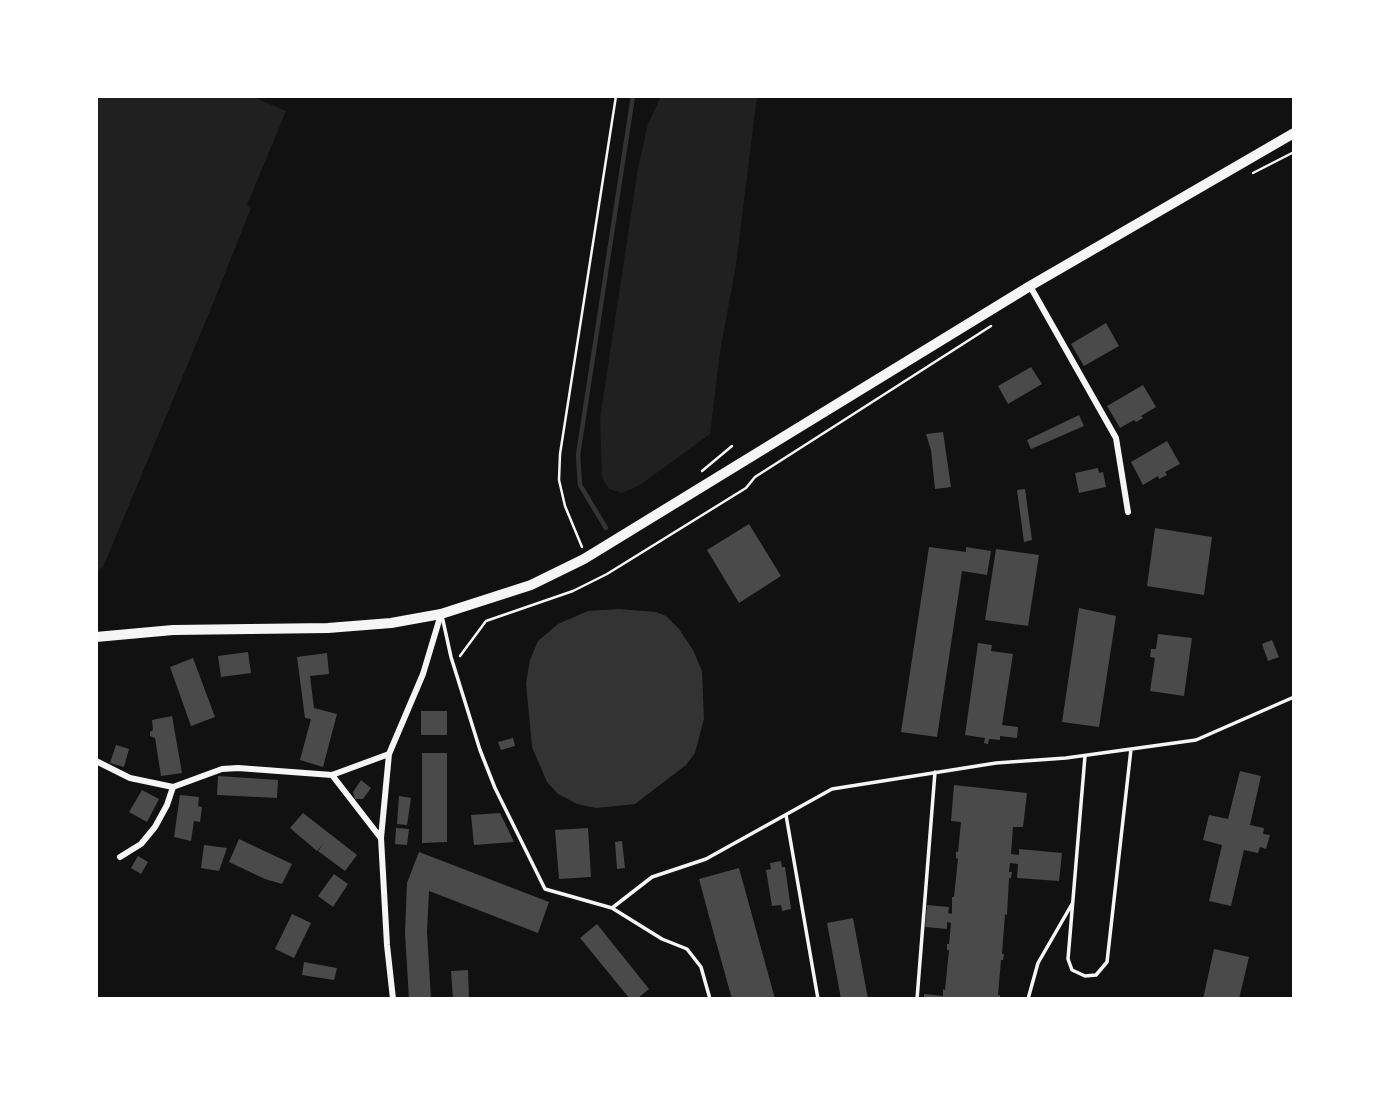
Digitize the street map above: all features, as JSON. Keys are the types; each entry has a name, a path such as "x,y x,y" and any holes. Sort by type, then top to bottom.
{"main road":[{"path":"96,637 173,630 328,628 390,622 441,614 531,585 584,559 1030,286 1294,134"}],"street":[{"path":"1030,286 1116,438 1128,512"},
{"path":"393,999 381,838 389,754 423,674 441,614"},
{"path":"96,761 130,778 173,787 222,769 332,775 389,754"},
{"path":"332,775 381,838"},
{"path":"120,857 141,844 155,827 173,787"}],"lane":[{"path":"441,614 453,665 480,750 495,788 545,889 612,908 663,939 687,949 701,967 710,999"},
{"path":"612,908 652,877 706,859 832,789 996,763 1084,756 1196,740 1294,697"},
{"path":"1084,756 1068,959 1072,970 1085,976 1096,975 1107,962 1131,749"},
{"path":"917,999 935,772"},
{"path":"786,814 818,999"},
{"path":"1028,999 1038,963 1073,902"}],"path":[{"path":"573,552 582,547 565,506 559,480 560,454 617,96"},
{"path":"1246,176 1294,152"},
{"path":"453,665 485,621 573,590 607,574 746,488 755,477 1001,320"}],"shaded area":[{"path":"96,96 251,96 286,111 247,205 251,208 212,306 104,565 96,573"},
{"path":"661,96 757,96 736,265 720,352 710,434 640,485 622,493 609,489 602,478 600,419 638,168 648,124"},
{"path":"619,609 656,612 666,616 679,629 693,650 702,671 704,719 695,753 686,765 635,804 596,808 577,804 558,794 547,782 532,747 526,683 530,660 538,641 558,624 588,611"}],"building":[{"path":"1106,323 1119,346 1084,366 1071,344"},
{"path":"1031,367 1042,384 1008,404 998,386"},
{"path":"1143,385 1156,407 1141,416 1143,418 1120,428 1107,406"},
{"path":"1079,415 1084,426 1031,449 1027,440"},
{"path":"943,432 951,487 935,489 931,450 926,434"},
{"path":"1167,441 1180,464 1165,472 1167,475 1159,479 1158,476 1143,485 1131,462"},
{"path":"1098,468 1099,473 1103,472 1106,487 1079,493 1075,473"},
{"path":"1025,489 1032,540 1024,542 1017,490"},
{"path":"749,524 781,576 739,603 707,550"},
{"path":"1155,528 1212,537 1204,595 1147,586"},
{"path":"929,547 966,552 966,547 991,551 987,575 962,571 937,737 901,732"},
{"path":"996,549 1039,555 1028,626 985,620"},
{"path":"1079,608 1116,616 1099,727 1062,722"},
{"path":"1158,634 1192,638 1184,696 1150,691 1155,658 1150,657 1151,649 1156,649"},
{"path":"1272,640 1279,657 1268,661 1262,644"},
{"path":"978,643 992,645 991,651 1013,654 1002,725 1018,727 1017,738 1000,736 1000,740 989,739 988,744 984,743 985,738 965,735"},
{"path":"248,652 251,673 221,677 218,656"},
{"path":"327,653 329,674 310,676 314,708 337,714 323,767 300,760 311,719 305,718 297,657"},
{"path":"193,658 215,717 191,726 170,667"},
{"path":"421,711 447,711 447,735 421,735"},
{"path":"172,716 182,773 161,776 155,738 150,736 153,730 152,720"},
{"path":"513,738 515,746 501,750 498,742"},
{"path":"116,745 129,749 124,767 110,763"},
{"path":"422,753 447,753 447,842 422,843"},
{"path":"1240,771 1261,776 1250,825 1264,828 1263,834 1270,835 1266,849 1260,847 1258,853 1244,850 1231,906 1209,901 1222,845 1203,840 1209,815 1228,819"},
{"path":"218,776 278,780 277,798 217,795"},
{"path":"361,780 371,788 363,799 355,799 353,792"},
{"path":"954,785 1027,793 1023,827 1013,827 1011,854 1019,855 1019,849 1062,853 1059,881 1017,878 1018,864 1010,863 1009,872 1012,872 1009,878 1007,915 1005,914 1004,954 998,995 1000,999 924,999 924,994 943,996 943,989 945,990 949,950 947,944 951,923 947,922 947,929 925,927 927,905 949,907 948,913 952,914 961,822 951,821"},
{"path":"142,790 159,799 147,822 129,812"},
{"path":"180,795 199,797 198,806 202,807 200,822 194,821 191,841 174,837"},
{"path":"399,796 411,798 407,825 397,824"},
{"path":"303,813 357,855 345,871 318,851 324,843 317,851 290,828"},
{"path":"500,813 514,842 474,845 471,815"},
{"path":"396,828 409,829 407,845 395,844"},
{"path":"588,828 591,877 559,879 555,830"},
{"path":"239,839 292,864 282,884 229,862"},
{"path":"622,841 625,868 617,869 615,842"},
{"path":"204,845 227,848 219,871 201,868"},
{"path":"419,852 549,902 538,933 429,891 427,932 431,999 409,999 405,933 407,883"},
{"path":"138,856 148,862 141,874 131,868"},
{"path":"781,861 782,867 785,867 791,909 782,911 781,905 772,906 766,870 771,869 770,863"},
{"path":"739,868 775,999 732,999 713,931 699,879"},
{"path":"334,874 348,884 333,907 318,896"},
{"path":"292,914 311,923 294,958 275,949"},
{"path":"853,918 868,999 841,999 827,923"},
{"path":"597,924 649,989 637,999 630,999 580,938"},
{"path":"1214,949 1249,957 1239,999 1203,999"},
{"path":"304,962 337,968 334,980 302,975"},
{"path":"468,970 469,999 453,999 451,971"}],"waterway":[{"path":"606,528 580,485 578,455 633,96"}]}
